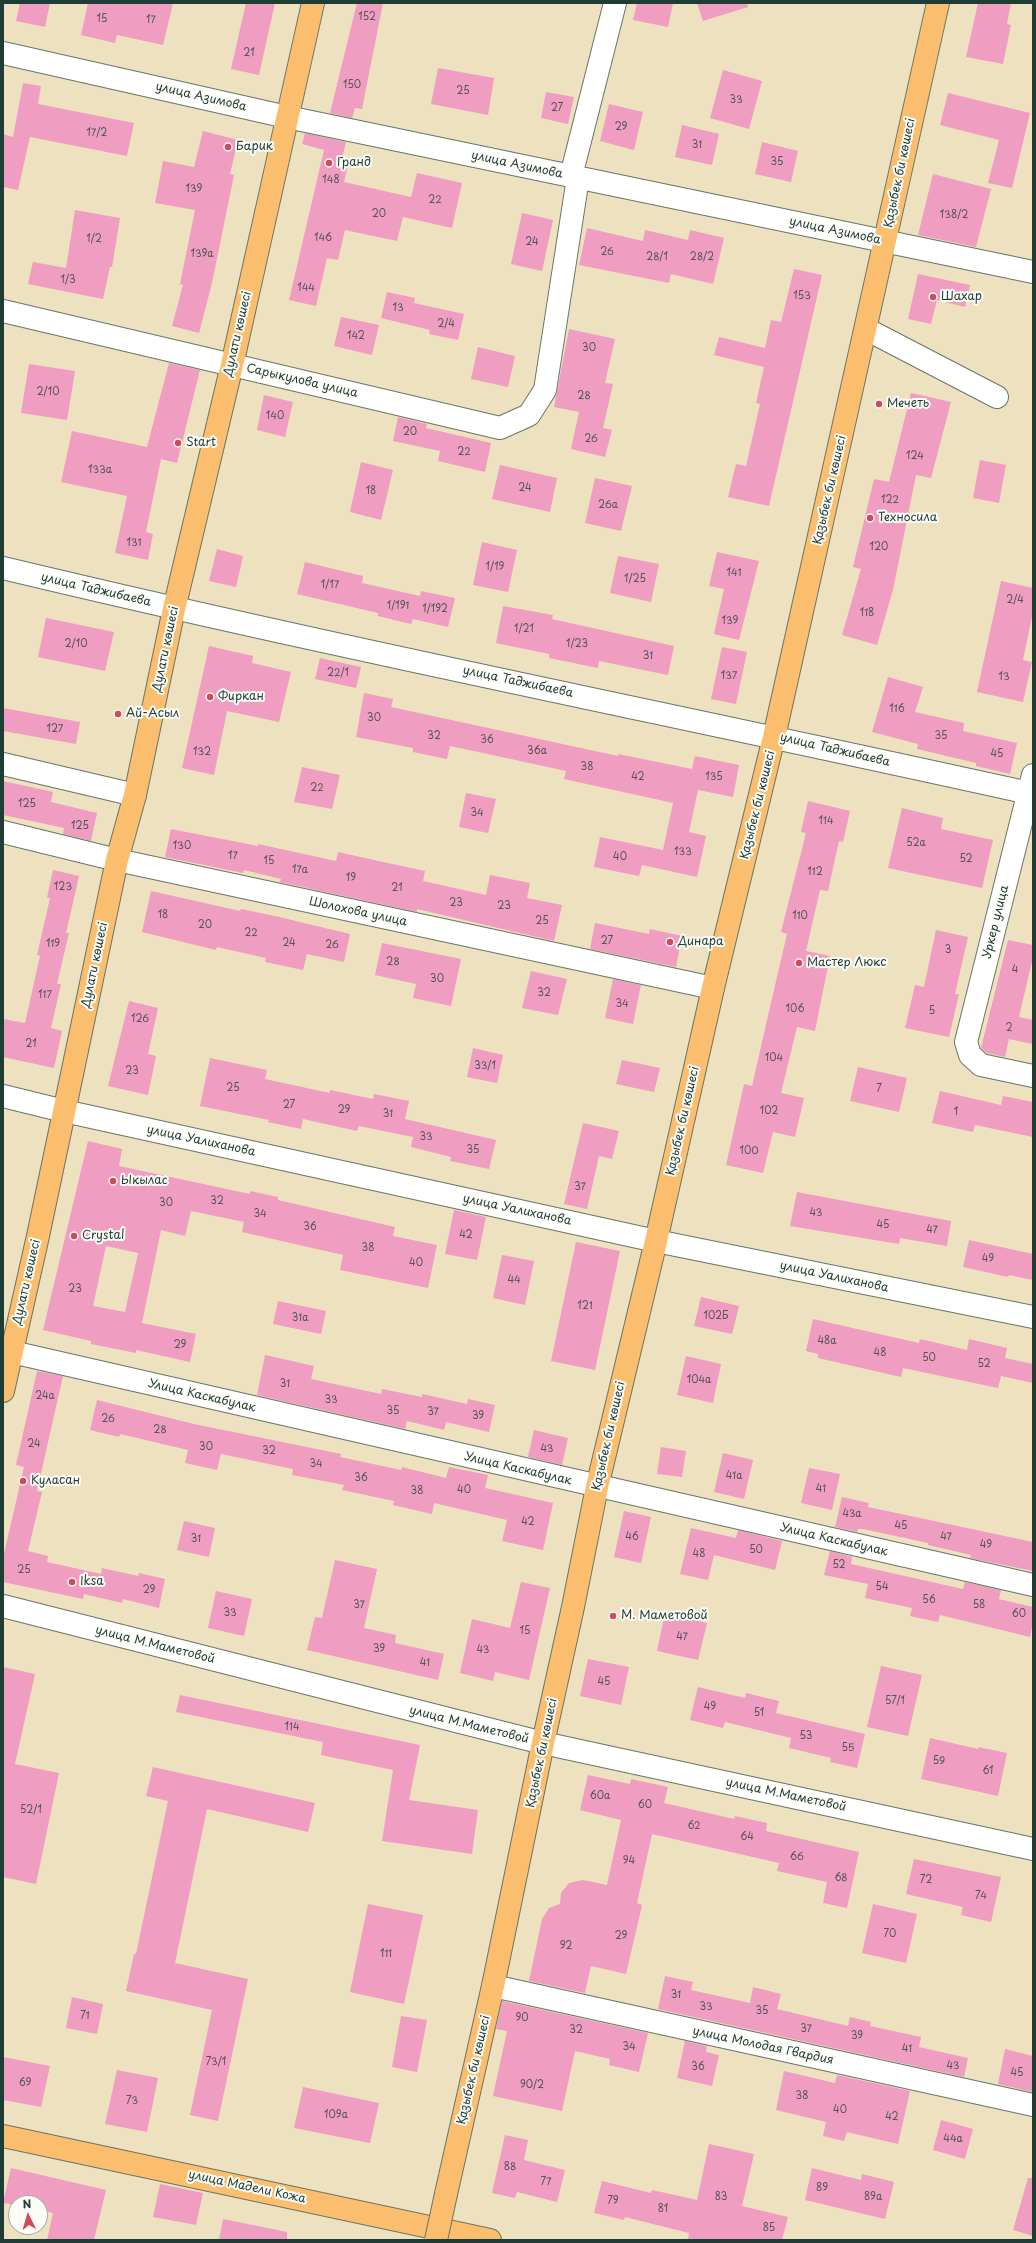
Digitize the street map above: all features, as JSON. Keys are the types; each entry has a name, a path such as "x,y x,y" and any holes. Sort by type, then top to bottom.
{"main road":[{"name":"Дулати көшесі","path":"3,1391 7,1351 64,1111 117,860 135,795 174,609 232,365 313,3"},
{"name":"Қазыбек би көшесі","path":"436,2240 493,1986 543,1743 574,1607 597,1487 656,1240 713,988 774,736 938,3"},
{"name":"улица Мадели Кожа","path":"3,2136 490,2240"}],"street":[{"path":"574,177 615,3"},
{"name":"улица Азимова","path":"3,53 287,117 1033,272"},
{"name":"Сарыкулова улица","path":"3,311 500,428 529,415 545,390 574,177"},
{"path":"866,329 997,397"},
{"name":"улица Таджибаева","path":"3,568 174,609 774,736 1032,788"},
{"path":"3,764 135,795"},
{"name":"Уркер улица","path":"1032,788 966,1042 970,1055 981,1065 1033,1076"},
{"name":"Шолохова улица","path":"3,832 117,860 713,988"},
{"name":"улица Уалиханова","path":"3,1096 64,1111 656,1240 1033,1317"},
{"name":"Улица Каскабулак","path":"7,1351 597,1487 1033,1585"},
{"name":"улица М.Маметовой","path":"3,1606 543,1743 1033,1848"},
{"name":"улица Молодая Гвардия","path":"493,1986 1033,2105"}],"building":[{"path":"20,3 50,3 45,27 16,21"},
{"path":"88,3 173,3 163,45 117,35 115,43 81,35"},
{"path":"246,3 275,3 259,75 231,69"},
{"path":"357,3 383,3 362,109 355,108 352,118 330,113"},
{"path":"637,3 673,3 668,27 633,20"},
{"path":"697,3 747,3 748,7 703,21"},
{"path":"978,3 1011,3 1007,24 1011,25 1003,64 966,57"},
{"path":"438,68 494,78 488,115 431,104"},
{"path":"723,70 762,81 749,129 710,118"},
{"path":"23,83 41,86 38,104 134,123 127,156 30,137 18,190 3,187 3,134 13,137"},
{"path":"546,92 574,97 568,124 541,118"},
{"path":"948,93 1030,113 1012,188 988,183 999,140 940,125"},
{"path":"609,104 643,112 634,150 600,141"},
{"path":"682,125 719,134 712,165 675,157"},
{"path":"203,131 238,140 230,174 234,175 212,283 199,333 172,326 183,285 180,284 195,210 155,203 163,161 194,167"},
{"path":"305,133 346,142 342,158 349,160 344,182 411,197 417,173 462,183 452,228 403,217 397,241 345,230 338,260 327,258 316,306 289,300 324,150 302,144"},
{"path":"762,142 798,151 791,182 755,174"},
{"path":"933,174 991,189 976,247 918,235"},
{"path":"75,210 120,218 112,267 110,267 103,299 28,284 33,262 66,268"},
{"path":"522,213 553,220 542,271 511,264"},
{"path":"587,228 643,241 645,230 688,240 690,230 724,238 713,284 671,274 669,283 579,265"},
{"path":"794,269 822,275 769,506 728,497 736,464 746,466 760,404 756,403 764,367 714,355 719,337 765,348 771,320 781,322"},
{"path":"918,274 970,285 965,307 937,300 931,324 908,319"},
{"path":"387,292 415,298 414,303 464,314 458,340 429,334 430,330 381,318"},
{"path":"341,317 379,325 372,355 334,346"},
{"path":"569,329 615,339 605,383 613,384 603,428 612,430 605,457 571,449 579,412 554,407"},
{"path":"478,347 515,356 508,387 471,379"},
{"path":"169,363 200,370 177,463 161,459 146,532 153,534 148,560 115,553 127,496 61,482 72,431 147,447"},
{"path":"29,364 75,371 67,420 21,413"},
{"path":"911,393 951,402 931,478 916,475 893,590 877,645 842,635 861,569 853,567 874,479 889,482"},
{"path":"264,395 293,402 285,437 257,430"},
{"path":"398,417 427,424 426,428 491,443 485,472 438,461 440,451 393,441"},
{"path":"980,460 1006,465 999,503 973,498"},
{"path":"361,462 393,470 381,520 350,512"},
{"path":"500,465 557,478 550,512 492,499"},
{"path":"595,478 632,486 621,531 585,523"},
{"path":"482,542 517,550 508,592 473,585"},
{"path":"217,549 243,556 236,587 209,581"},
{"path":"717,552 759,561 739,640 714,634 724,589 709,586"},
{"path":"618,556 659,564 651,602 610,593"},
{"path":"305,562 363,576 362,583 420,596 421,591 455,598 448,627 413,619 411,624 378,616 378,613 297,594"},
{"path":"1001,581 1033,588 1033,612 1023,660 1032,662 1023,702 977,692"},
{"path":"503,606 553,615 552,619 674,646 668,675 599,661 598,668 549,658 549,654 496,643"},
{"path":"46,618 114,632 105,671 38,657"},
{"path":"209,646 253,656 252,663 291,672 279,722 227,711 214,775 182,768"},
{"path":"722,647 747,652 736,704 711,699"},
{"path":"320,658 361,667 356,688 315,679"},
{"path":"888,677 923,687 915,712 964,723 963,731 1017,743 1010,774 976,766 976,763 917,749 918,744 872,732"},
{"path":"364,693 393,699 391,707 618,756 618,754 692,769 695,756 739,765 733,797 698,790 689,832 706,836 697,877 642,865 639,876 594,867 600,837 663,850 673,803 564,779 566,771 450,746 447,759 413,752 413,748 356,737"},
{"path":"3,708 80,722 76,744 3,731"},
{"path":"302,767 340,775 332,809 294,802"},
{"path":"3,781 53,792 51,802 97,813 91,841 63,834 64,828 3,815"},
{"path":"466,793 496,799 488,833 459,827"},
{"path":"808,801 850,811 843,842 839,841 828,891 820,890 806,951 830,956 815,1031 797,1027 781,1093 804,1098 795,1137 773,1132 763,1173 726,1165 744,1084 752,1086 787,934 781,932 806,833 801,832"},
{"path":"902,808 943,818 941,829 993,840 982,888 888,868"},
{"path":"171,829 258,846 258,844 336,861 338,852 425,871 423,881 486,895 490,875 530,883 527,898 562,905 554,941 417,909 417,912 280,882 281,879 244,870 243,873 165,857"},
{"path":"53,870 79,876 66,933 69,933 57,984 61,984 51,1028 62,1031 54,1068 3,1057 3,1019 25,1023 40,956 37,955 50,898 47,898"},
{"path":"151,891 240,911 241,909 275,916 350,934 344,962 307,954 303,970 265,962 266,958 217,947 216,950 142,932"},
{"path":"595,923 649,934 650,929 682,936 676,967 590,949"},
{"path":"936,930 968,937 955,994 959,994 949,1037 905,1028 915,985 924,987"},
{"path":"1008,940 1033,945 1033,957 1019,1017 1033,1020 1033,1044 1009,1039 1005,1057 987,1053 981,1048"},
{"path":"382,943 461,959 451,1006 413,998 416,984 375,975"},
{"path":"531,971 567,979 558,1015 522,1008"},
{"path":"613,979 641,985 633,1024 605,1018"},
{"path":"129,1001 158,1008 148,1054 156,1056 148,1095 108,1086"},
{"path":"473,1048 503,1055 497,1083 467,1077"},
{"path":"210,1058 267,1070 265,1079 330,1093 330,1090 373,1099 374,1094 409,1101 405,1119 496,1140 489,1169 450,1161 451,1157 411,1147 413,1137 359,1126 357,1131 303,1119 301,1129 268,1122 269,1120 200,1106"},
{"path":"622,1060 660,1068 654,1092 616,1084"},
{"path":"858,1067 907,1078 899,1112 850,1101"},
{"path":"940,1091 1001,1105 1003,1096 1033,1102 1033,1137 975,1125 973,1132 932,1123"},
{"path":"583,1123 619,1131 612,1159 599,1156 587,1209 564,1204"},
{"path":"88,1141 122,1149 119,1166 250,1194 250,1191 278,1197 278,1200 395,1227 393,1236 437,1245 428,1288 340,1270 343,1255 242,1232 244,1222 191,1211 185,1236 161,1230 142,1323 196,1334 190,1362 136,1350 136,1353 91,1344 91,1341 43,1330","holes":["106,1246 138,1253 125,1312 93,1306"]},
{"path":"797,1192 951,1221 947,1246 900,1238 899,1244 790,1226"},
{"path":"454,1210 486,1217 477,1260 445,1254"},
{"path":"969,1240 1033,1254 1033,1280 1009,1275 1008,1277 963,1267"},
{"path":"576,1242 620,1251 595,1370 551,1361"},
{"path":"502,1255 534,1261 525,1305 493,1298"},
{"path":"701,1297 739,1306 732,1334 694,1326"},
{"path":"278,1301 326,1311 321,1334 273,1324"},
{"path":"813,1319 919,1343 920,1339 967,1350 969,1339 1007,1348 1005,1358 1033,1364 1033,1383 1001,1376 998,1388 903,1368 901,1377 818,1358 818,1354 806,1351"},
{"path":"265,1355 314,1366 311,1379 381,1394 382,1389 422,1397 422,1394 467,1404 468,1399 495,1405 489,1432 446,1422 444,1430 407,1421 405,1429 257,1395"},
{"path":"686,1356 721,1364 713,1403 677,1395"},
{"path":"37,1371 63,1376 37,1491 42,1492 28,1551 48,1556 47,1562 101,1574 102,1568 138,1576 139,1573 165,1579 159,1608 123,1599 122,1603 84,1594 83,1599 3,1582 3,1558 24,1467 16,1465"},
{"path":"97,1400 194,1424 341,1454 340,1457 401,1470 402,1467 446,1478 449,1467 488,1475 485,1488 553,1503 543,1550 502,1541 507,1520 434,1503 432,1514 393,1505 394,1501 342,1490 344,1485 292,1475 293,1469 221,1454 217,1470 185,1463 188,1450 120,1434 119,1437 90,1430"},
{"path":"534,1430 568,1438 562,1465 528,1457"},
{"path":"661,1447 686,1451 682,1477 657,1474"},
{"path":"723,1453 753,1460 744,1499 714,1492"},
{"path":"809,1468 840,1474 832,1510 801,1503"},
{"path":"842,1497 869,1503 868,1507 1033,1542 1033,1571 970,1558 971,1555 928,1545 928,1543 863,1529 858,1529 857,1532 835,1527"},
{"path":"624,1511 651,1517 641,1563 614,1557"},
{"path":"184,1521 215,1528 209,1557 177,1550"},
{"path":"691,1528 736,1538 738,1530 782,1541 775,1570 714,1555 708,1580 680,1574"},
{"path":"830,1551 852,1557 851,1564 963,1589 965,1582 1001,1590 999,1599 1033,1607 1033,1622 1030,1637 940,1615 938,1622 910,1616 912,1608 865,1598 868,1584 824,1575"},
{"path":"335,1560 377,1569 364,1628 396,1635 395,1643 444,1654 438,1680 307,1650 315,1617 322,1618"},
{"path":"521,1582 550,1588 529,1680 495,1672 493,1681 460,1673 472,1619 510,1628"},
{"path":"216,1591 252,1599 244,1636 208,1628"},
{"path":"665,1613 707,1623 698,1660 657,1651"},
{"path":"588,1659 629,1667 621,1705 580,1696"},
{"path":"881,1666 922,1675 908,1736 867,1727"},
{"path":"3,1667 35,1674 15,1764 59,1773 36,1884 3,1877"},
{"path":"698,1687 745,1698 746,1693 779,1701 776,1713 865,1734 857,1768 830,1762 831,1758 789,1748 791,1738 725,1722 723,1728 690,1720"},
{"path":"180,1695 420,1745 409,1800 478,1810 472,1854 382,1841 393,1770 321,1755 323,1742 176,1712"},
{"path":"930,1738 978,1749 978,1747 1007,1753 998,1796 921,1779"},
{"path":"153,1767 315,1803 308,1832 207,1809 175,1963 248,1979 218,2121 190,2115 212,2010 126,1991 134,1954 136,1954 168,1801 146,1796"},
{"path":"588,1775 630,1784 631,1779 668,1787 664,1803 734,1819 735,1816 767,1823 766,1831 859,1852 847,1908 823,1903 827,1882 777,1871 779,1863 652,1834 637,1903 642,1905 626,1974 591,1966 585,1993 529,1981 542,1919 549,1908 560,1904 561,1893 569,1883 583,1880 607,1885 621,1820 580,1810"},
{"path":"914,1859 1001,1877 991,1922 961,1915 963,1907 906,1894"},
{"path":"368,1904 423,1915 404,2004 350,1992"},
{"path":"873,1904 917,1914 906,1963 862,1953"},
{"path":"665,1976 693,1982 691,1990 750,2003 753,1987 781,1994 777,2009 848,2026 850,2017 871,2022 870,2026 921,2037 919,2047 968,2058 964,2077 658,2009"},
{"path":"72,1997 103,2004 97,2034 66,2028"},
{"path":"502,2001 648,2033 639,2072 609,2065 610,2059 575,2051 562,2111 493,2096 507,2031 496,2029"},
{"path":"401,2016 427,2020 417,2072 392,2067"},
{"path":"685,2041 707,2046 706,2052 719,2055 712,2086 677,2078"},
{"path":"1005,2049 1033,2056 1033,2092 998,2084"},
{"path":"3,2057 50,2066 41,2107 3,2100"},
{"path":"117,2070 158,2078 147,2132 105,2124"},
{"path":"784,2071 835,2083 837,2075 910,2091 898,2144 847,2132 844,2141 823,2136 826,2122 776,2110"},
{"path":"303,2087 379,2103 370,2143 294,2128"},
{"path":"941,2120 973,2129 965,2159 933,2150"},
{"path":"505,2135 528,2140 524,2160 565,2170 557,2202 517,2192 515,2198 492,2193"},
{"path":"709,2144 754,2154 742,2206 788,2217 782,2240 688,2240 689,2233 625,2217 624,2220 594,2213 602,2181 651,2193 652,2190 697,2200"},
{"path":"11,2168 106,2190 94,2240 47,2240 53,2213 48,2212 48,2195 8,2195 8,2204 3,2203"},
{"path":"812,2168 861,2180 862,2174 894,2182 885,2219 805,2200"},
{"path":"1028,2178 1033,2178 1033,2236 1013,2230"},
{"path":"160,2184 203,2193 196,2225 153,2217"},
{"path":"223,2219 287,2232 287,2240 219,2240"}],"place":[{"name":"Барик","path":"228,147"},
{"name":"Гранд","path":"329,163"},
{"name":"Шахар","path":"933,297"},
{"name":"Мечеть","path":"879,404"},
{"name":"Start","path":"178,443"},
{"name":"Техносила","path":"870,518"},
{"name":"Фиркан","path":"210,697"},
{"name":"Ай-Асыл","path":"118,714"},
{"name":"Динара","path":"670,942"},
{"name":"Мастер Люкс","path":"799,963"},
{"name":"Ыкылас","path":"113,1181"},
{"name":"Crystal","path":"74,1236"},
{"name":"Куласан","path":"23,1481"},
{"name":"Iksa","path":"72,1582"},
{"name":"М. Маметовой","path":"613,1616"}]}
